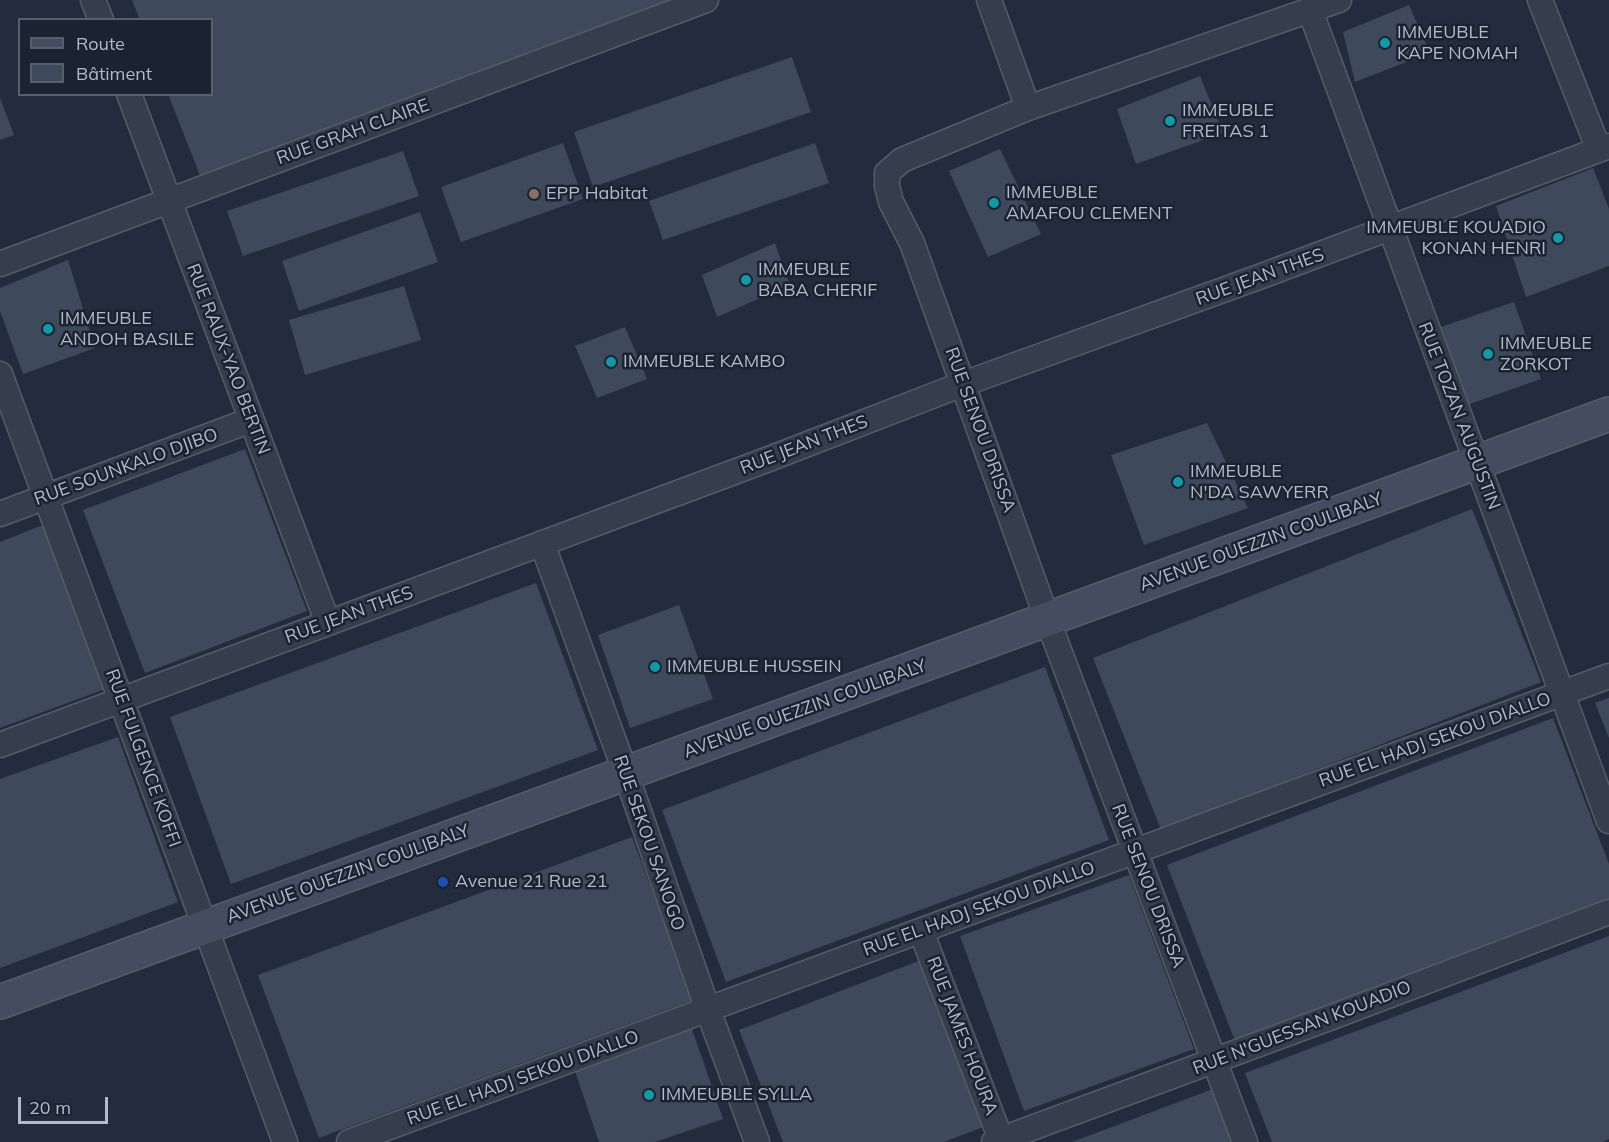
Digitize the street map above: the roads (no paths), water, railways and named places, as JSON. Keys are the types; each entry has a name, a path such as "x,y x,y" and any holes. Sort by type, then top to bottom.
{"street":[{"path":"93,0 100,18"},
{"name":"RUE GRAH CLAIRE","path":"0,264 706,0"},
{"path":"989,0 1028,108"},
{"name":"RUE SENOU DRISSA","path":"1245,1142 1048,621 912,243 891,202 887,173 902,160 1028,108 1340,0"},
{"path":"1540,0 1604,148"},
{"name":"RUE TOZAN AUGUSTIN","path":"1310,10 1609,821"},
{"name":"RUE RAUX-YAO BERTIN","path":"130,96 328,623"},
{"name":"RUE JEAN THES","path":"0,745 761,462 963,384 1604,148"},
{"name":"RUE FULGENCE KOFFI","path":"0,374 285,1142"},
{"name":"AVENUE OUEZZIN COULIBALY","path":"0,1002 434,842 1048,621 1609,414"},
{"name":"RUE SOUNKALO DJIBO","path":"0,514 251,420"},
{"name":"RUE SEKOU SANOGO","path":"542,543 757,1142"},
{"name":"RUE EL HADJ SEKOU DIALLO","path":"349,1142 1609,676"},
{"name":"RUE N'GUESSAN KOUADIO","path":"999,1141 1609,912"},
{"name":"RUE JAMES HOURA","path":"921,931 999,1141"}],"place":[{"name":"IMMEUBLE KAPE NOMAH","path":"1385,43"},
{"name":"IMMEUBLE FREITAS 1","path":"1170,121"},
{"name":"EPP Habitat","path":"534,194"},
{"name":"IMMEUBLE AMAFOU CLEMENT","path":"994,203"},
{"name":"IMMEUBLE KOUADIO KONAN HENRI","path":"1558,238"},
{"name":"IMMEUBLE BABA CHERIF","path":"746,280"},
{"name":"IMMEUBLE ANDOH BASILE","path":"48,329"},
{"name":"IMMEUBLE ZORKOT","path":"1488,354"},
{"name":"IMMEUBLE KAMBO","path":"611,362"},
{"name":"IMMEUBLE N'DA SAWYERR","path":"1178,482"},
{"name":"IMMEUBLE HUSSEIN","path":"655,667"},
{"name":"Avenue 21 Rue 21","path":"443,882"},
{"name":"IMMEUBLE SYLLA","path":"649,1095"}]}
